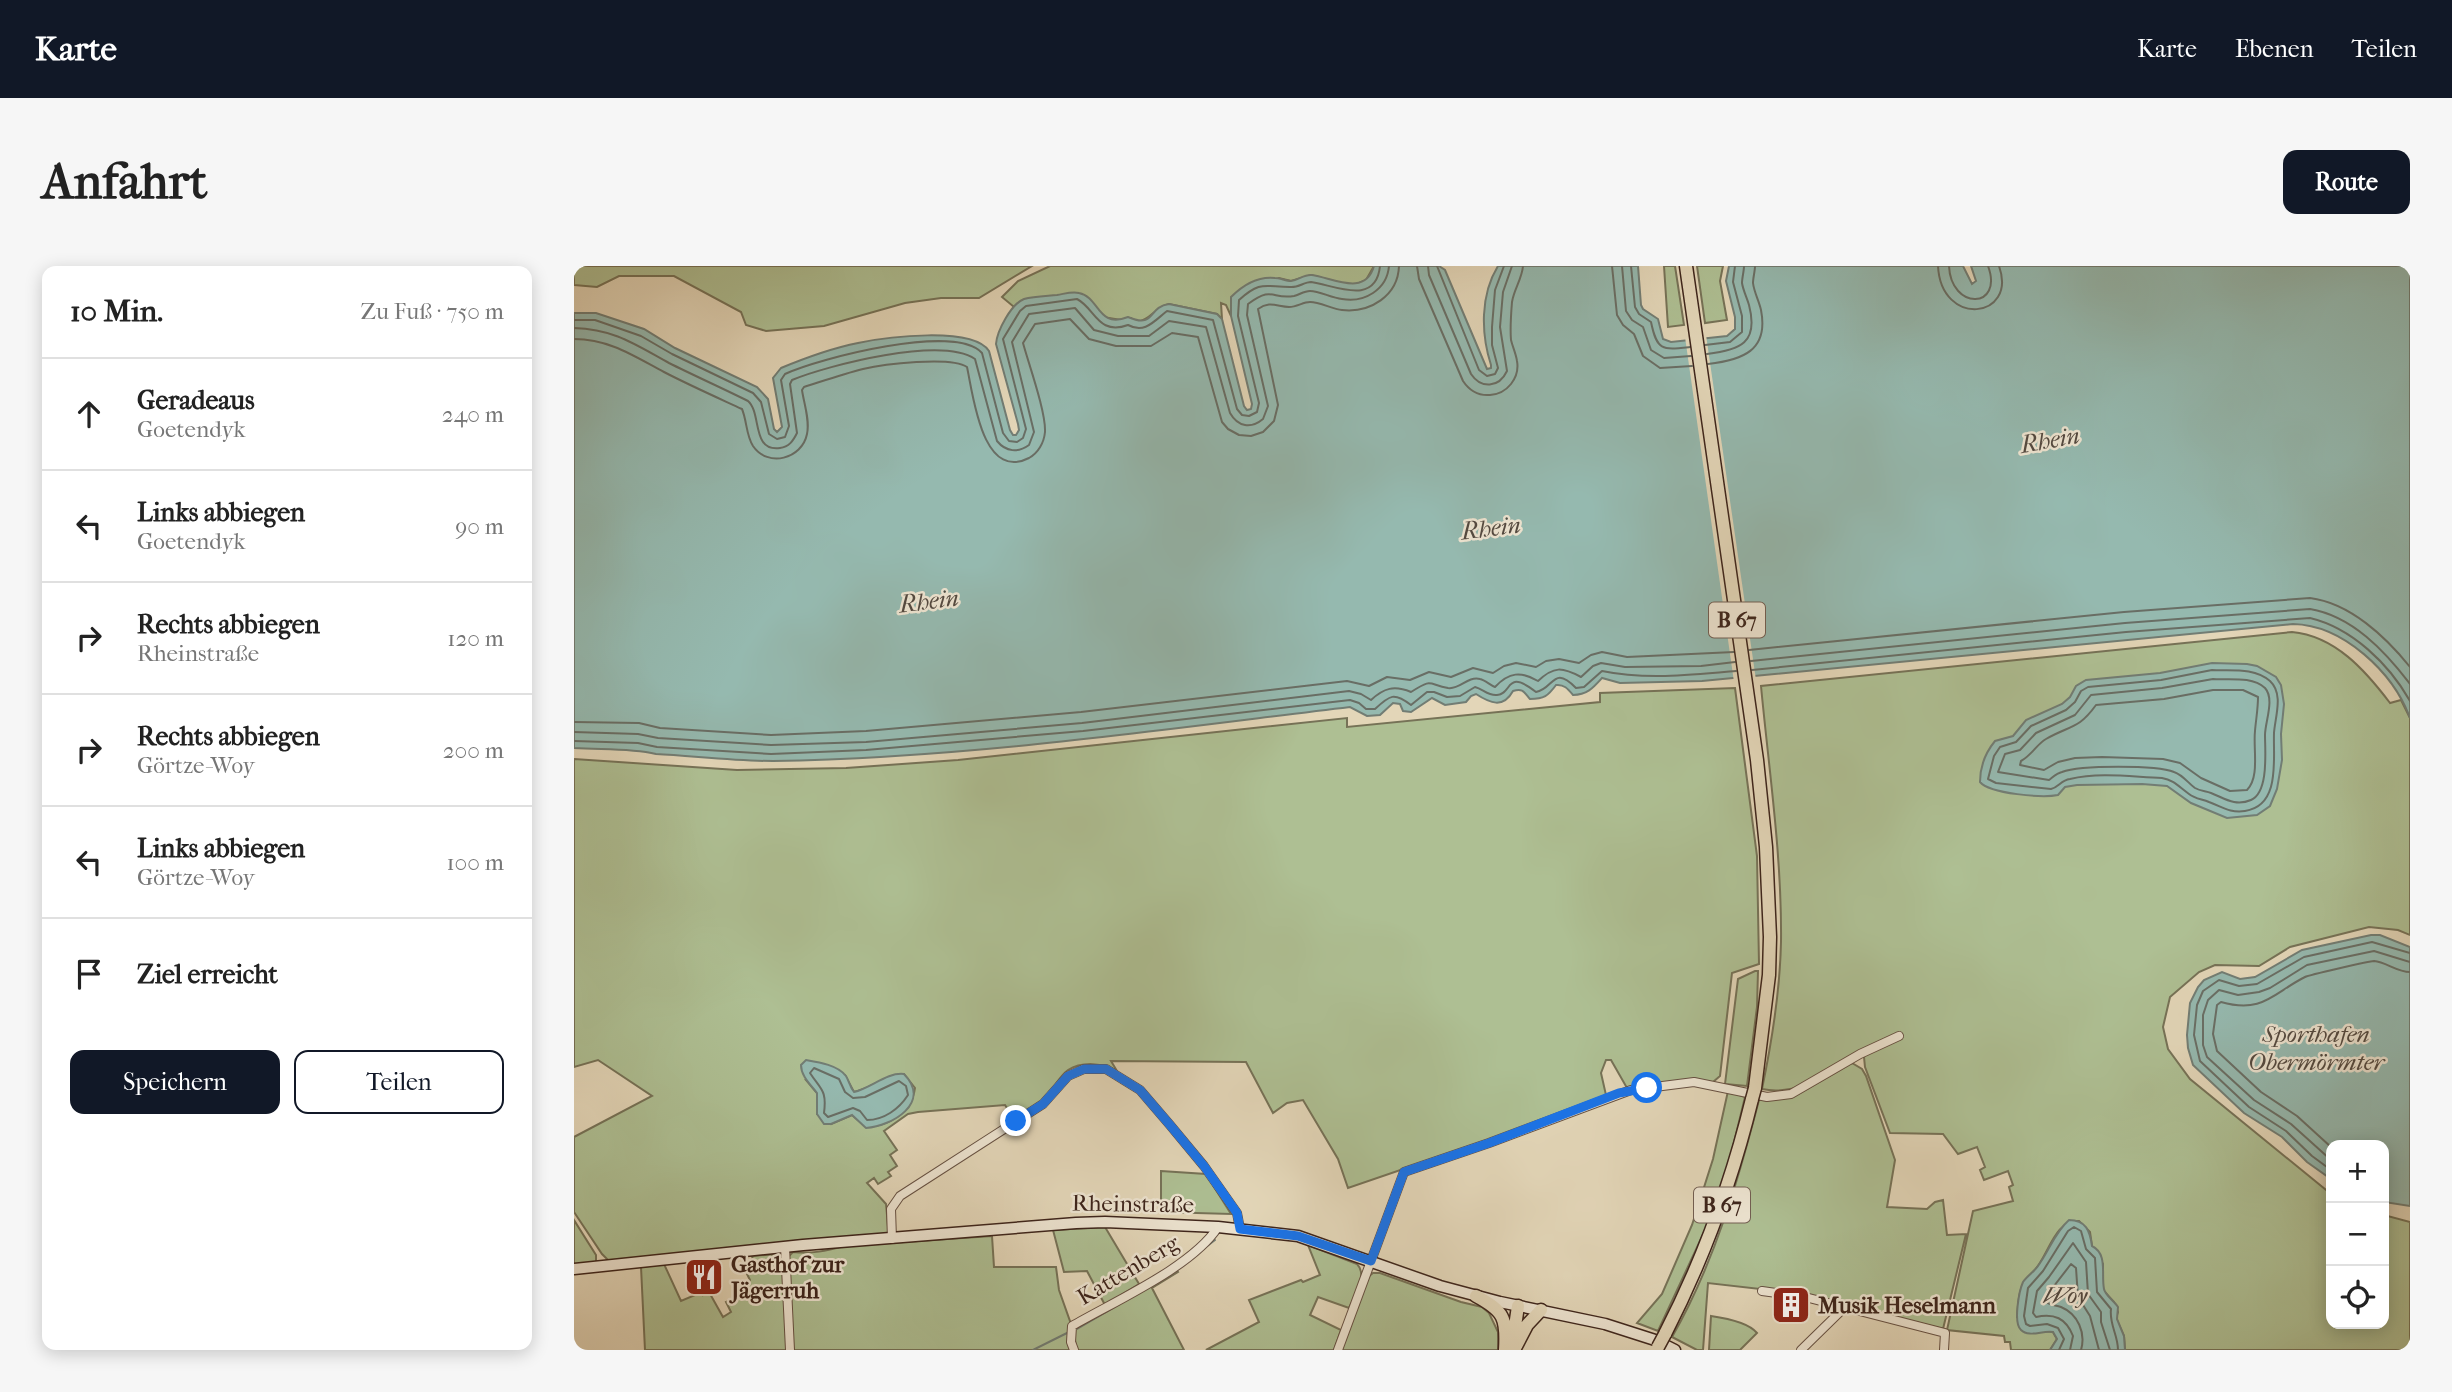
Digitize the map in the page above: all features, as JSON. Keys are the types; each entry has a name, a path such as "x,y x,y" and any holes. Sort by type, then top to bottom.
{"main road":[{"name":"B 67","path":"1657,1349 1698,1266 1735,1164 1754,1093 1769,975 1769,884 1761,796 1686,266"},
{"name":"Rheinstraße","path":"574,1269 964,1231 1104,1222 1218,1227 1298,1236 1476,1296 1631,1332 1675,1350"},
{"path":"1476,1296 1500,1310 1509,1349"},
{"path":"1509,1349 1513,1315 1518,1306"},
{"path":"1509,1349 1542,1310"}],"street":[{"path":"1338,1350 1404,1172 1631,1090 1694,1082 1767,1097 1791,1094 1860,1054 1899,1036"},
{"path":"892,1239 891,1209 900,1196 1043,1104 1068,1076 1084,1069 1096,1068 1106,1069 1140,1090 1204,1166 1237,1213 1240,1229"},
{"name":"Kattenberg","path":"1074,1350 1071,1342 1072,1326 1176,1266 1205,1244 1218,1227"},
{"path":"785,1247 790,1350"},
{"path":"1762,1291 1805,1297 1945,1333 1944,1350"},
{"path":"1801,1350 1845,1307"}],"green space":[{"path":"574,266 1032,266 979,298 941,298 905,303 824,326 766,331 746,325 741,312 674,276 619,276 597,287 574,285"},
{"path":"1050,266 1374,266 1366,280 1357,284 1345,284 1311,275 1291,281 1279,278 1232,297 1231,316 1226,305 1221,303 1222,319 1217,314 1169,304 1137,322 1131,318 1121,320 1103,317 1086,296 1018,303 1014,307 1002,297 1018,281"},
{"path":"1664,266 1675,266 1684,325 1668,327"},
{"path":"1697,266 1723,266 1720,281 1727,320 1705,323"},
{"path":"2292,632 2322,640 2335,648 2359,667 2390,703 2401,700 2410,718 2410,935 2398,930 2369,927 2290,947 2259,966 2215,965 2199,972 2170,997 2163,1027 2168,1049 2190,1079 2326,1190 2326,1329 2389,1329 2389,1216 2410,1222 2410,1350 2125,1350 2124,1336 2116,1318 2118,1312 2114,1302 2103,1290 2103,1264 2092,1246 2090,1232 2079,1221 2064,1225 2059,1231 2037,1267 2024,1282 2019,1295 2017,1317 2035,1333 2053,1332 2057,1339 2050,1350 2011,1350 2010,1342 2005,1342 2004,1336 1947,1330 1973,1211 2013,1201 2009,1187 2013,1185 2008,1171 1984,1180 1980,1170 1985,1167 1977,1147 1958,1154 1943,1134 1890,1133 1865,1067 1866,1053 1803,1086 1762,1089 1779,979 1781,910 1761,686"},
{"path":"1735,688 1757,856 1759,964 1732,973 1720,1076 1713,1082 1627,1088 1611,1060 1606,1060 1601,1073 1606,1095 1488,1140 1348,1188 1338,1159 1303,1100 1287,1103 1273,1113 1246,1062 1111,1061 1117,1071 1093,1064 1068,1070 1043,1100 1014,1119 1005,1105 918,1112 908,1114 884,1131 897,1150 890,1155 897,1166 888,1172 891,1176 878,1184 874,1178 867,1183 886,1204 888,1226 896,1235 795,1241 770,1246 609,1261 574,1212 574,1137 652,1096 598,1060 574,1067 574,759 737,770 846,768 958,760 1347,718 1347,727 1600,702 1600,693","holes":["904,1074 915,1088 909,1104 898,1116 883,1124 866,1127 852,1115 831,1124 817,1114 817,1093 806,1080 845,1075 854,1092"]},
{"path":"1758,971 1757,1007 1747,1086 1725,1084 1738,979"},
{"path":"1852,1063 1862,1069 1866,1076 1895,1160 1887,1207 1927,1209 1935,1202 1943,1200 1947,1235 1966,1234 1943,1329 1805,1294 1708,1283 1703,1350 1697,1350 1672,1337 1700,1281 1723,1222 1759,1100 1793,1097"},
{"path":"1728,1091 1745,1097 1729,1163 1706,1228 1658,1331 1637,1323 1662,1294 1692,1225 1713,1159"},
{"path":"1161,1171 1206,1174 1231,1214 1161,1212"},
{"path":"574,1220 596,1255 596,1263 574,1266"},
{"path":"1105,1227 1139,1284 1105,1305 1087,1271 1064,1272 1053,1230"},
{"path":"992,1236 994,1267 1056,1267 1059,1290 1071,1324 1072,1350 792,1350 787,1258 793,1252"},
{"path":"1308,1245 1357,1264 1360,1269 1361,1279 1349,1308 1318,1297 1310,1315 1341,1330 1334,1350 1206,1350 1259,1322 1249,1300 1320,1275"},
{"path":"779,1254 783,1258 787,1350 645,1350 641,1267 664,1264 681,1301 702,1292 703,1295 709,1292 723,1317 731,1312 726,1302 742,1295 750,1280 745,1270 754,1265 752,1256"},
{"path":"1176,1269 1178,1272 1152,1288 1184,1350 1076,1350 1074,1329"},
{"path":"1373,1273 1482,1307 1489,1313 1498,1332 1498,1350 1341,1350 1368,1277"},
{"path":"1711,1316 1742,1323 1757,1333 1740,1350 1709,1350"}],"water":[{"name":"Rhein","path":"1374,266 1439,266 1445,270 1487,369 1491,368 1491,365 1485,341 1485,302 1498,266 1638,266 1641,305 1658,319 1663,339 1671,342 1727,336 1735,329 1735,317 1726,281 1729,266 1963,266 1972,284 1976,281 1971,266 2410,266 2410,718 2392,684 2364,654 2330,633 2312,626 2293,624 1702,681 1620,683 1602,678 1589,690 1578,695 1573,695 1564,686 1556,685 1545,696 1535,699 1530,699 1523,691 1516,690 1505,700 1496,703 1476,694 1466,702 1445,705 1432,698 1411,712 1403,711 1400,704 1393,703 1380,715 1367,716 1350,707 1062,742 918,755 758,761 574,748 574,313 596,313 644,329 675,348 757,387 768,399 774,429 777,432 782,427 773,378 781,368 829,350 871,341 928,335 965,338 980,343 989,351 1010,430 1016,435 1018,424 996,344 1006,318 1014,306 1024,299 1079,293 1091,300 1104,316 1118,320 1128,317 1147,319 1157,309 1169,304 1217,314 1222,319 1247,410 1251,409 1252,404 1231,316 1231,297 1251,282 1263,278 1291,281 1312,275 1338,282 1356,283 1370,275"},
{"path":"2212,663 2257,666 2276,677 2281,685 2284,704 2282,760 2277,789 2270,806 2257,815 2227,818 2191,803 2167,786 2077,785 2065,787 2058,795 2041,796 1994,790 1980,782 1984,760 1995,741 2013,736 2026,720 2062,704 2076,686 2086,680 2160,673"},
{"name":"Sporthafen Obermörmter","path":"2371,935 2380,935 2410,947 2410,1206 2389,1203 2389,1140 2326,1140 2326,1175 2307,1162 2282,1137 2244,1113 2193,1065 2187,1035 2190,1003 2204,980 2222,972 2240,979 2255,977 2302,950"},
{"path":"806,1060 838,1069 846,1076 854,1092 891,1075 904,1074 914,1094 911,1103 897,1118 876,1126 866,1128 852,1115 831,1124 824,1124 817,1114 817,1093 801,1069"},
{"name":"Woy","path":"2069,1220 2086,1227 2092,1246 2100,1254 2104,1289 2118,1307 2117,1319 2124,1336 2125,1350 2050,1350 2057,1339 2053,1332 2032,1334 2024,1332 2019,1326 2018,1307 2023,1282 2038,1266"}],"pier":[{"path":"1706,335 1756,680 1734,682 1685,337"}],"waterway":[{"path":"1202,1250 1215,1240"},
{"path":"1077,1329 1120,1304"},
{"path":"1033,1350 1067,1333"}],"place":[{"name":"Gasthof zur Jägerruh","path":"704,1277"},
{"name":"Musik Heselmann","path":"1791,1305"}],"route":[{"path":"1016,1121 1043,1104 1068,1076 1084,1069 1106,1069 1140,1090 1170,1125 1204,1166 1237,1213 1240,1229 1298,1236 1371,1261 1404,1172 1619,1093 1647,1088"}]}
